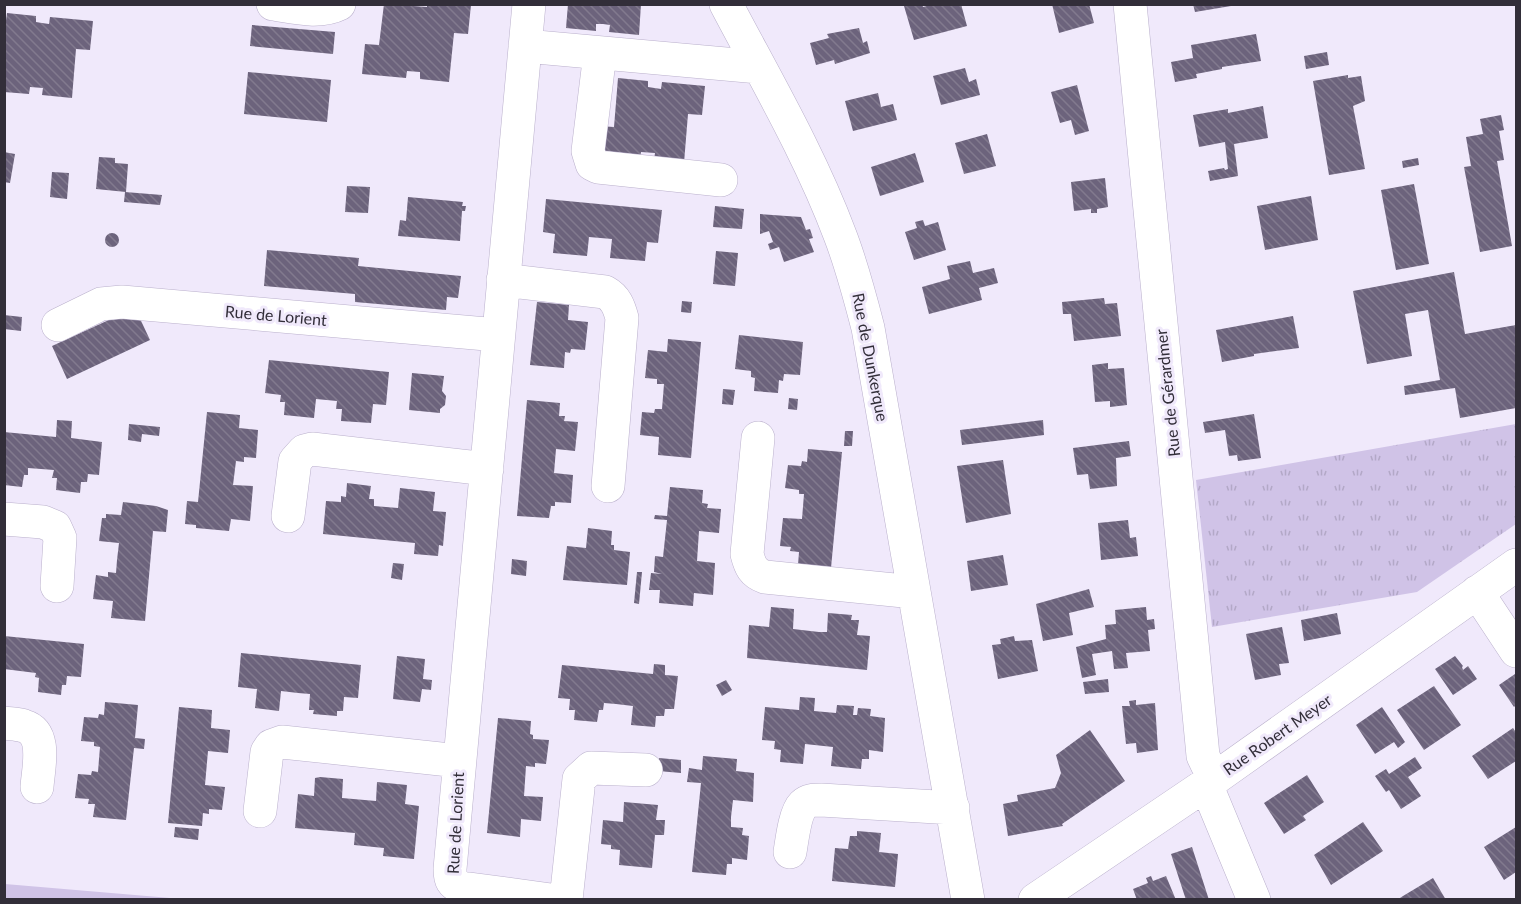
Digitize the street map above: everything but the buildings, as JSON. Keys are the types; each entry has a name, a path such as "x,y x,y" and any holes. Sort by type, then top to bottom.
{"street":[{"path":"273,4 315,9 328,9 339,4"},
{"name":"Rue de Lorient","path":"529,4 450,879 454,885 462,888 551,900"},
{"name":"Rue de Dunkerque","path":"726,4 817,179 841,236 856,282 868,328 968,900"},
{"name":"Rue de Gérardmer","path":"1130,4 1203,756 1210,782 1254,900"},
{"path":"525,46 759,67"},
{"path":"600,52 588,151 592,164 598,167 721,180"},
{"path":"503,280 605,292 619,307 622,318 608,486"},
{"name":"Rue de Lorient","path":"58,325 89,308 122,302 498,335"},
{"path":"758,438 747,554 749,563 757,574 765,577 914,592"},
{"path":"288,516 295,461 304,451 312,449 487,469"},
{"path":"4,519 43,522 55,527 60,538 57,586"},
{"name":"Rue Robert Meyer","path":"1035,900 1210,782 1516,565"},
{"path":"1477,592 1516,651"},
{"path":"4,723 23,725 32,729 38,736 40,748 37,787"},
{"name":"Rue de Lorient","path":"260,811 267,752 276,743 459,761"},
{"path":"566,900 579,779 591,768 646,770"},
{"path":"790,852 798,812 801,806 809,801 832,800 953,808"}],"green space":[{"path":"1516,424 1516,524 1417,592 1212,627 1196,480"},
{"path":"5,884 182,899 5,899"}]}
